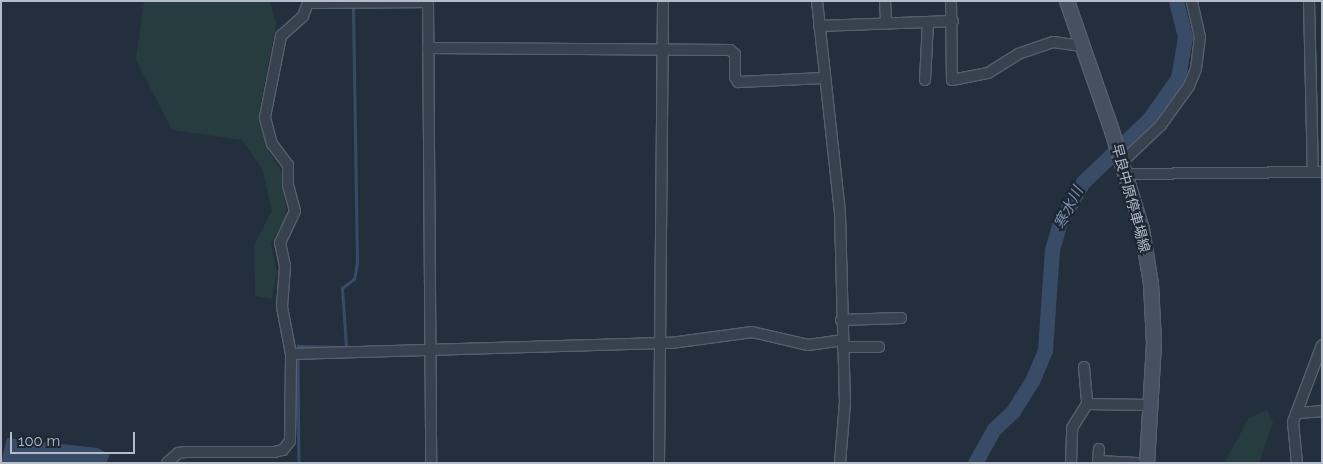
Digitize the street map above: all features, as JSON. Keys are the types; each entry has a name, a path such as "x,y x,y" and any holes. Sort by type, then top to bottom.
{"main road":[{"name":"早良中原停車場線","path":"1066,1 1112,131 1142,229 1151,284 1154,343 1147,463"}],"street":[{"path":"659,463 663,1"},
{"path":"817,1 840,214 841,320 845,402 840,463"},
{"path":"885,1 886,22"},
{"path":"951,1 953,21 952,80 988,73 1018,54 1053,42 1082,46"},
{"path":"1124,168 1161,125 1189,86 1196,69 1200,37 1192,1"},
{"path":"1124,168 1317,172 1309,1"},
{"path":"167,463 178,453 185,452 274,452 287,447 291,354 282,307 285,266 280,243 292,219 294,201 288,185 288,165 272,144 265,107 285,30 304,16 308,3 428,2 431,463"},
{"path":"819,26 953,21"},
{"path":"925,80 928,22"},
{"path":"428,48 730,50 735,54 735,77 738,82 824,78"},
{"path":"841,320 901,318"},
{"path":"291,354 661,344 752,332 808,345 842,343 878,347"},
{"path":"1297,463 1293,422 1322,345"},
{"path":"1071,463 1072,428 1088,404 1084,367"},
{"path":"1088,404 1150,405"},
{"path":"1296,413 1322,412"},
{"path":"1099,449 1098,462 1136,463"}],"green space":[{"path":"144,1 270,1 276,25 259,111 268,151 281,170 287,215 271,243 277,273 272,299 255,296 254,245 272,211 262,168 242,140 172,130 136,60"},
{"path":"1267,410 1273,422 1259,463 1224,463 1249,418"}],"water":[{"path":"7,438 98,448 110,455 106,463 1,463"}],"waterway":[{"name":"寒水川","path":"975,463 994,429 1013,411 1032,381 1045,350 1052,250 1060,222 1083,182 1149,119 1178,78 1185,37 1176,1"},
{"path":"298,352 298,346 346,347 342,288 354,279 357,263 353,5"},
{"path":"298,357 299,463"}]}
